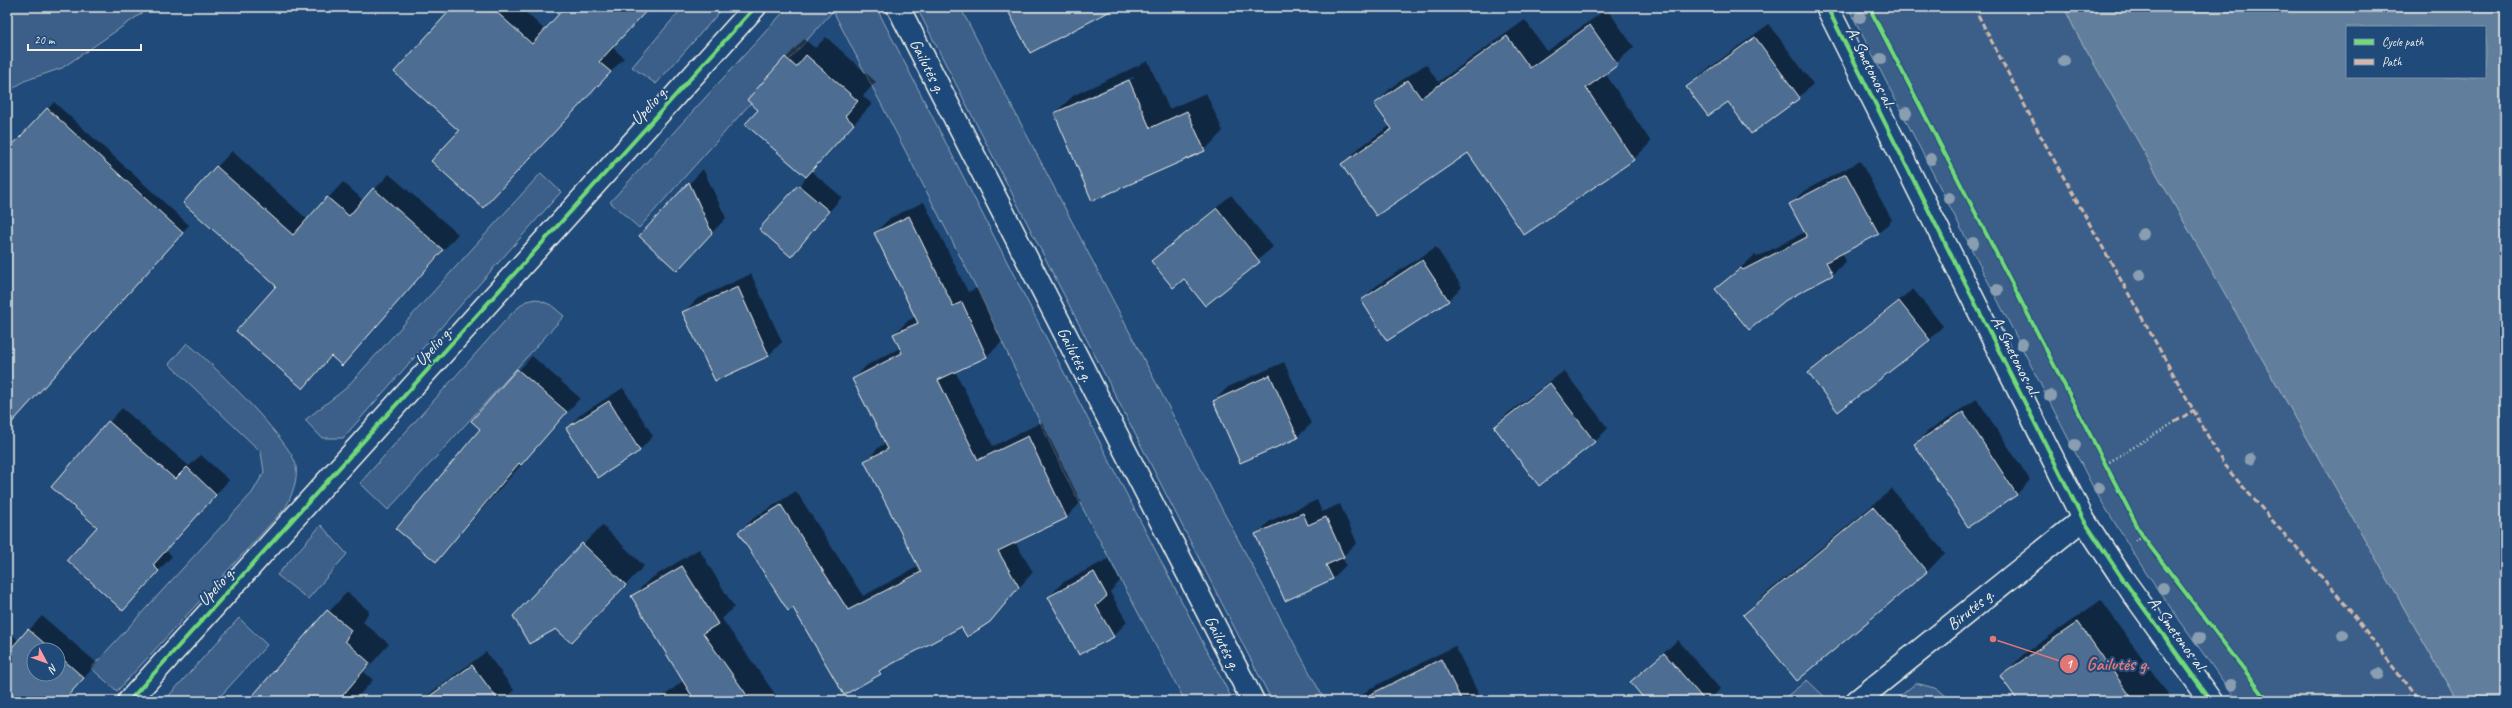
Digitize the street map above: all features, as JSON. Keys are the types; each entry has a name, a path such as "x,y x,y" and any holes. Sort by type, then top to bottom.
{"street":[{"name":"Upelio g.","path":"130,701 755,7"},
{"name":"Gailutės g.","path":"898,7 1253,701"},
{"name":"A. Smetonos al.","path":"1827,7 2083,518 2122,578 2211,701"},
{"name":"Birutės g.","path":"1857,701 2083,518"}],"path":[{"path":"2106,464 2175,422"}],"shaded area":[{"path":"7,7 151,7 62,68 24,81 7,93"},
{"path":"683,7 724,7 656,84 632,67"},
{"path":"788,7 876,7 1233,701 1185,701 1065,475 979,293 833,11 639,228 610,202"},
{"path":"924,7 960,7 1225,515 1325,701 1272,701 919,12"},
{"path":"1848,7 2064,7 2077,34 2457,701 2237,701 2146,573 2095,491"},
{"path":"2064,7 2505,7 2505,701 2457,701 2077,34"},
{"path":"541,173 561,192 343,438 322,438 305,420 345,389"},
{"path":"536,299 551,305 564,316 388,510 360,483 512,313 526,301"},
{"path":"187,343 213,366 249,402 281,440 292,455 296,466 295,482 286,507 117,691 91,668 252,493 264,472 261,452 169,364"},
{"path":"321,525 347,554 308,599 277,575"},
{"path":"239,618 267,645 216,701 164,701"},
{"path":"1807,680 1828,700 1781,701"},
{"path":"1916,683 1938,689 1952,701 1894,701"}],"building":[{"path":"453,7 491,7 532,44 565,7 650,7 599,62 611,72 483,208 431,161 459,131 394,72"},
{"path":"1006,7 1118,7 1030,53"},
{"path":"1590,25 1618,65 1586,88 1634,160 1524,235 1468,153 1376,216 1341,164 1392,129 1374,104 1408,80 1421,98 1507,36 1530,68"},
{"path":"1755,37 1800,98 1751,134 1728,102 1708,116 1686,87"},
{"path":"806,55 858,101 845,116 854,124 806,177 745,124 758,110 747,100 785,57 796,67"},
{"path":"1129,80 1150,128 1187,111 1205,151 1092,201 1054,113"},
{"path":"47,108 183,233 7,428 7,151"},
{"path":"216,166 293,235 327,197 349,216 373,188 443,250 342,366 331,356 303,389 236,331 276,286 183,203"},
{"path":"1846,174 1879,234 1826,262 1833,275 1786,300 1749,330 1715,289 1741,268 1743,270 1807,237 1789,204"},
{"path":"689,182 712,233 677,271 639,236"},
{"path":"798,185 829,211 791,257 759,229"},
{"path":"1217,208 1260,262 1205,306 1184,279 1173,288 1151,261"},
{"path":"909,216 953,306 962,302 987,357 938,380 978,460 1028,436 1067,518 998,551 1019,587 990,622 967,637 961,627 879,671 881,674 844,695 793,608 788,611 738,532 781,505 848,610 921,572 864,461 888,449 852,379 902,353 893,334 918,323 874,233"},
{"path":"1422,260 1449,301 1387,341 1361,300"},
{"path":"738,287 769,356 715,381 682,312"},
{"path":"1899,301 1930,340 1838,412 1808,373"},
{"path":"517,369 567,412 521,465 519,463 436,562 396,529 480,429 471,421"},
{"path":"1270,375 1298,438 1240,463 1213,401"},
{"path":"1550,383 1595,442 1539,486 1494,427"},
{"path":"609,401 640,451 598,478 566,428"},
{"path":"1963,412 2017,495 1968,527 1914,444"},
{"path":"108,421 175,479 187,467 216,495 153,565 159,571 123,611 67,560 97,527 51,487"},
{"path":"1873,507 1927,572 1797,681 1743,615"},
{"path":"1303,513 1308,525 1326,517 1344,557 1326,565 1333,579 1285,601 1255,534"},
{"path":"582,543 626,585 571,643 556,629 529,644 513,616"},
{"path":"682,566 718,624 703,633 751,701 695,701 631,596"},
{"path":"1094,572 1107,596 1096,606 1114,637 1079,655 1048,597"},
{"path":"327,610 351,630 345,641 370,663 338,701 248,701"},
{"path":"2078,622 2134,701 2018,701 2000,676"},
{"path":"28,629 43,642 26,642 26,682 66,682 66,662 84,678 63,701 7,701 7,653"},
{"path":"1664,653 1705,701 1646,701 1630,682"},
{"path":"1441,659 1462,701 1357,701"},
{"path":"472,665 499,701 423,701"}],"marked path":[{"path":"1974,7 2039,133 2224,465 2346,605 2419,701"},
{"path":"2175,422 2194,410"}],"cycle path":[{"path":"129,701 755,7"},
{"path":"1827,7 2083,519 2122,578 2211,701"},
{"path":"1869,7 2143,537 2268,701"}],"place":[{"name":"Gailutės g.","path":"1993,639"}]}
